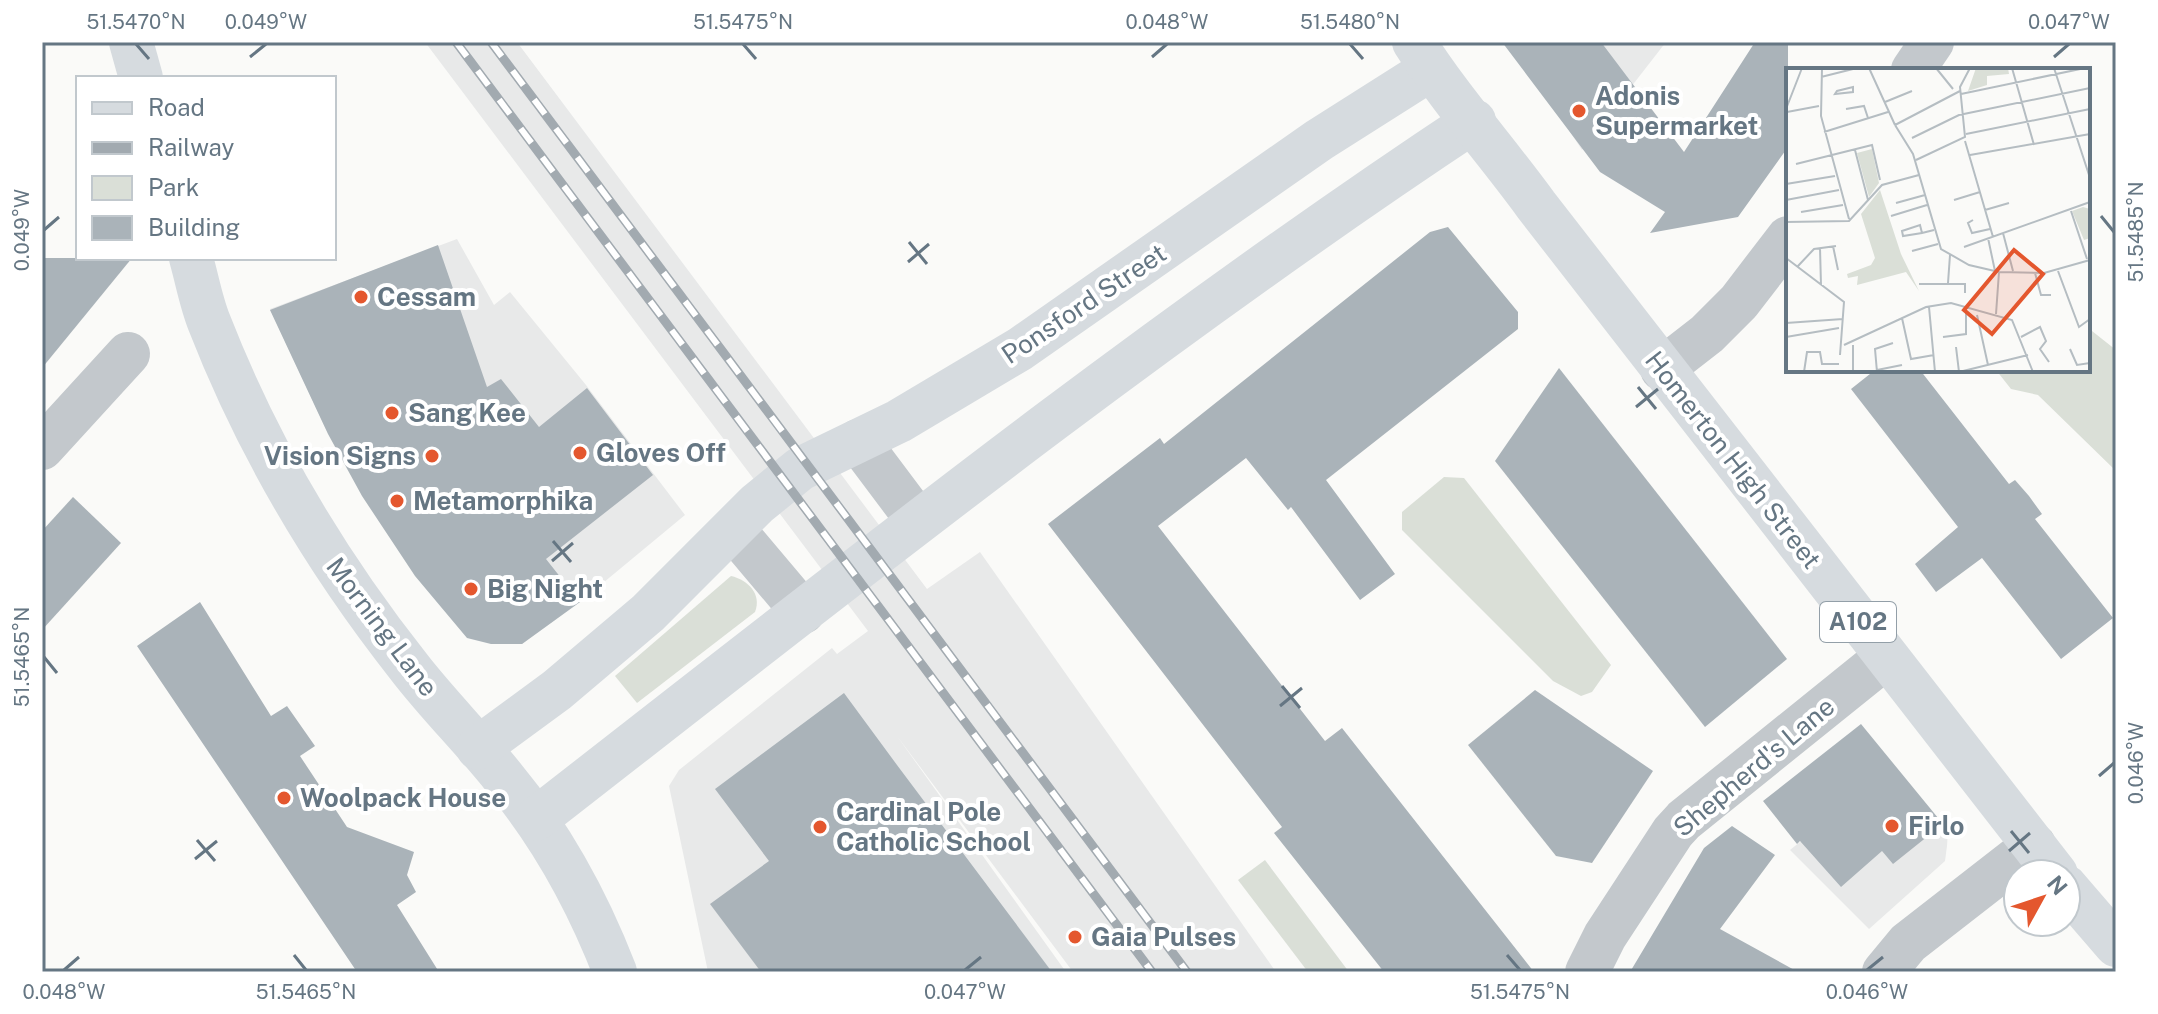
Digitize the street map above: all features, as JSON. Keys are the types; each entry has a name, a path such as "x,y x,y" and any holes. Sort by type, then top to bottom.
{"main road":[{"path":"131,42 140,76"},
{"name":"Homerton High Street","path":"1423,55 1885,658 2044,858"},
{"name":"Ponsford Street","path":"478,748 557,690 648,613 757,504 800,469 899,421 1020,349 1347,121 1423,55"},
{"path":"536,819 918,521 1285,252 1474,121"},
{"name":"Morning Lane","path":"192,260 207,320 253,423 293,500 334,567 407,664 536,819 577,888 615,972"},
{"path":"2082,906 2116,945"}],"street":[{"path":"1914,68 1932,42"},
{"path":"1662,369 1707,334 1739,302 1786,241"},
{"path":"42,448 128,354"},
{"path":"858,441 918,521"},
{"path":"733,529 803,612"},
{"name":"Shepherd's Lane","path":"1587,972 1605,936 1684,820 1885,658"},
{"path":"1884,972 1908,943 2002,885"}],"shaded area":[{"path":"425,42 517,42 927,589 980,552 1276,972 1073,972 897,736 1066,972 708,972 669,786 679,770 832,648 837,654 868,631"},
{"name":"Adonis Supermarket","path":"1511,42 1666,42 1582,150"},
{"path":"457,239 494,305 510,292 685,515 580,602 522,644 491,644 352,476 324,425 270,309"},
{"path":"1894,767 1948,831 1945,861 1869,929 1790,850"}],"green space":[{"path":"2092,331 2116,350 2116,471 2038,395 2011,389 1998,372 2090,372"},
{"path":"1444,477 1464,478 1611,665 1592,692 1581,696 1553,681 1402,530 1402,512"},
{"path":"731,576 752,589 757,599 755,612 637,703 615,676"},
{"path":"1265,860 1349,972 1308,972 1238,880"}],"building":[{"path":"1502,42 1601,42 1684,152 1755,42 1788,42 1786,150 1738,217 1650,233 1665,212 1600,172"},
{"path":"1448,227 1518,312 1518,329 1326,480 1395,574 1360,600 1291,507 1288,510 1246,458 1158,526 1325,741 1342,728 1534,972 1384,972 1274,833 1282,827 1048,524 1160,438 1164,444 1430,232"},
{"path":"438,245 487,387 501,379 539,427 587,388 653,475 546,559 580,602 522,644 491,644 467,638 415,576 362,496 328,434 270,310"},
{"path":"42,258 130,260 42,368"},
{"path":"1559,368 1787,659 1705,727 1495,461"},
{"path":"1872,372 1922,372 2009,484 2015,480 2029,496 2042,514 2035,519 2113,618 2061,659 1982,558 1936,592 1915,564 1958,527 1851,389"},
{"path":"73,497 121,543 42,630 42,531"},
{"name":"Woolpack House","path":"200,602 271,716 287,706 315,746 300,756 347,827 414,852 407,875 416,892 397,905 439,972 357,972 137,646"},
{"path":"1535,690 1653,771 1592,863 1556,856 1468,745"},
{"name":"Cardinal Pole Catholic School","path":"844,693 1052,972 761,972 710,904 769,861 715,789"},
{"path":"1861,724 1943,824 1893,864 1882,851 1841,887 1800,841 1797,844 1763,801"},
{"path":"1732,826 1775,855 1720,929 1798,972 1630,972 1704,848"}],"railway":[{"path":"456,42 1152,972"},
{"path":"491,42 1187,972"}],"place":[{"name":"Adonis Supermarket","path":"1579,111"},
{"name":"Cessam","path":"361,297"},
{"name":"Sang Kee","path":"392,413"},
{"name":"Gloves Off","path":"580,453"},
{"name":"Vision Signs","path":"432,456"},
{"name":"Metamorphika","path":"397,501"},
{"name":"Big Night","path":"471,589"},
{"name":"Woolpack House","path":"284,798"},
{"name":"Firlo","path":"1892,826"},
{"name":"Cardinal Pole Catholic School","path":"820,827"},
{"name":"Gaia Pulses","path":"1075,937"}]}
